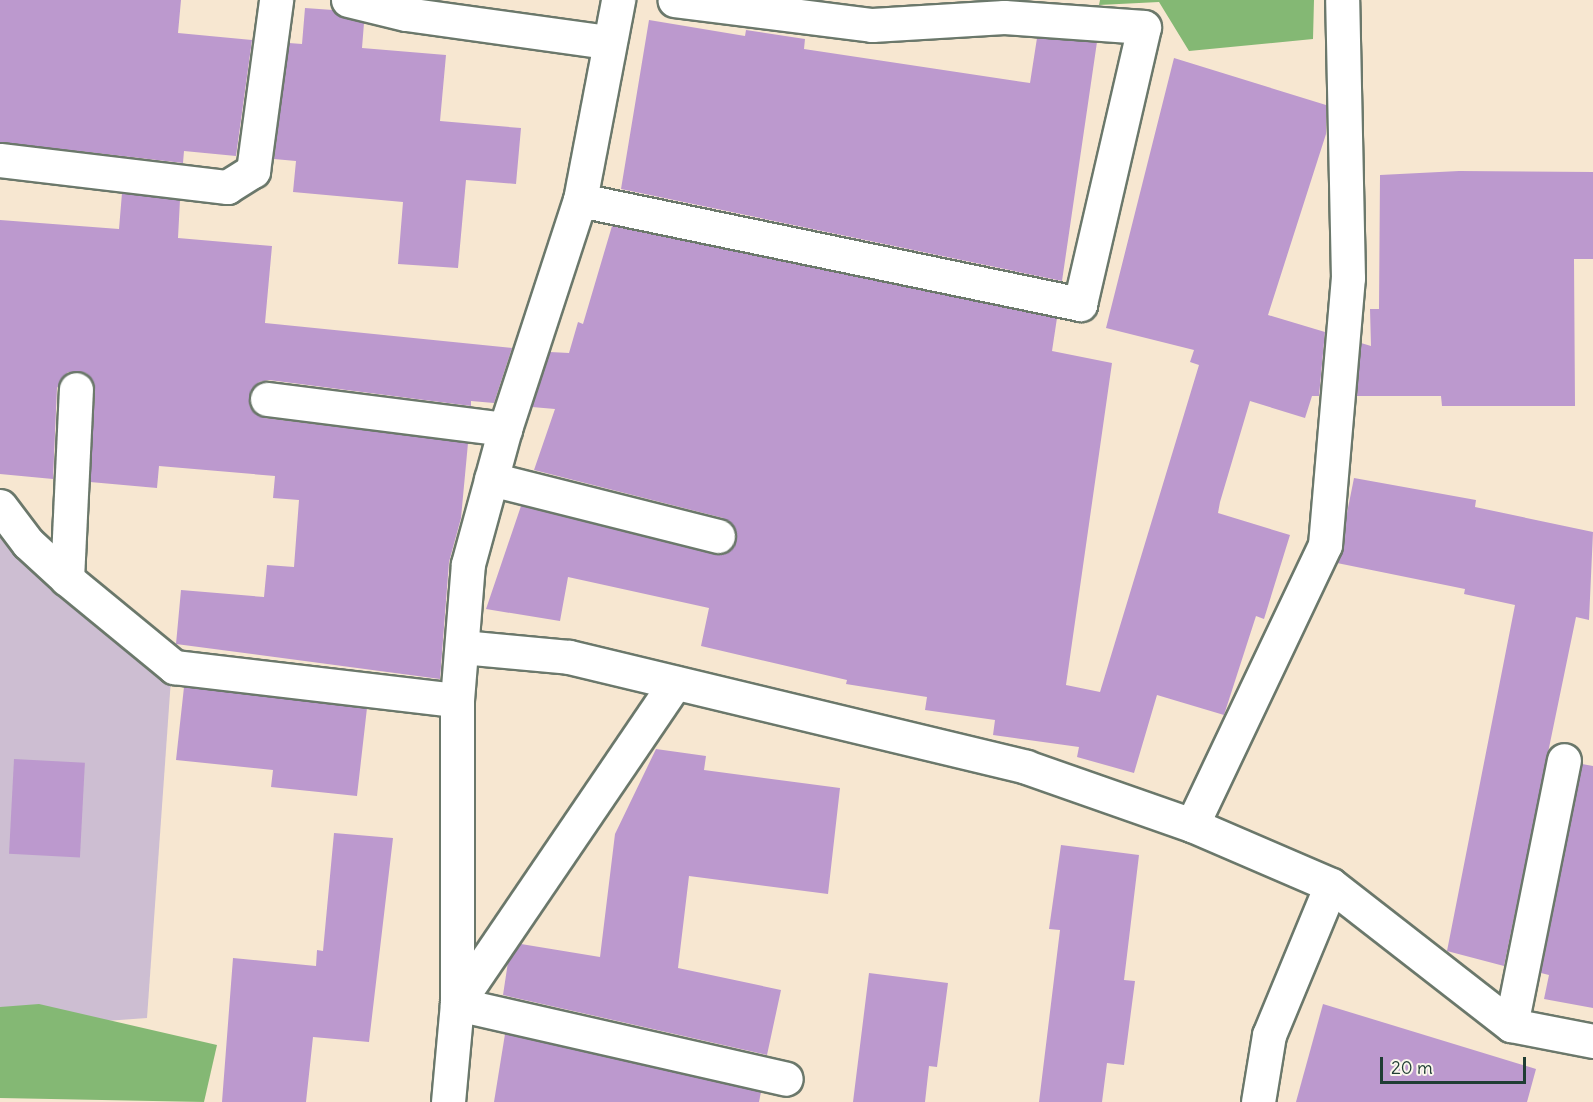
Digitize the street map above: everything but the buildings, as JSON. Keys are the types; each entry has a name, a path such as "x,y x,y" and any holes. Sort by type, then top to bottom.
{"street":[{"path":"0,160 227,187 253,171 276,0"},
{"path":"348,0 406,14 608,42"},
{"path":"448,1102 457,1004 458,700 468,564 505,429 580,201 608,42 618,0"},
{"path":"580,201 1080,304 1144,27 1004,16 872,26 675,0"},
{"path":"1192,825 1325,545 1348,278 1342,0"},
{"path":"67,579 76,389"},
{"path":"267,399 505,429"},
{"path":"492,479 718,536"},
{"path":"0,506 28,543 67,579 174,667 458,700"},
{"path":"462,647 569,657 1026,767 1192,825 1331,885 1511,1025 1593,1041"},
{"path":"457,1004 675,683"},
{"path":"1511,1025 1564,760"},
{"path":"1258,1102 1269,1035 1331,885"},
{"path":"457,1004 786,1079"}],"shaded area":[{"path":"0,519 171,679 147,1018 92,1022 0,1015"}],"green space":[{"path":"1100,0 1314,0 1313,39 1189,51 1159,2 1099,5"},
{"path":"39,1004 217,1045 204,1102 0,1098 0,1007"}]}
